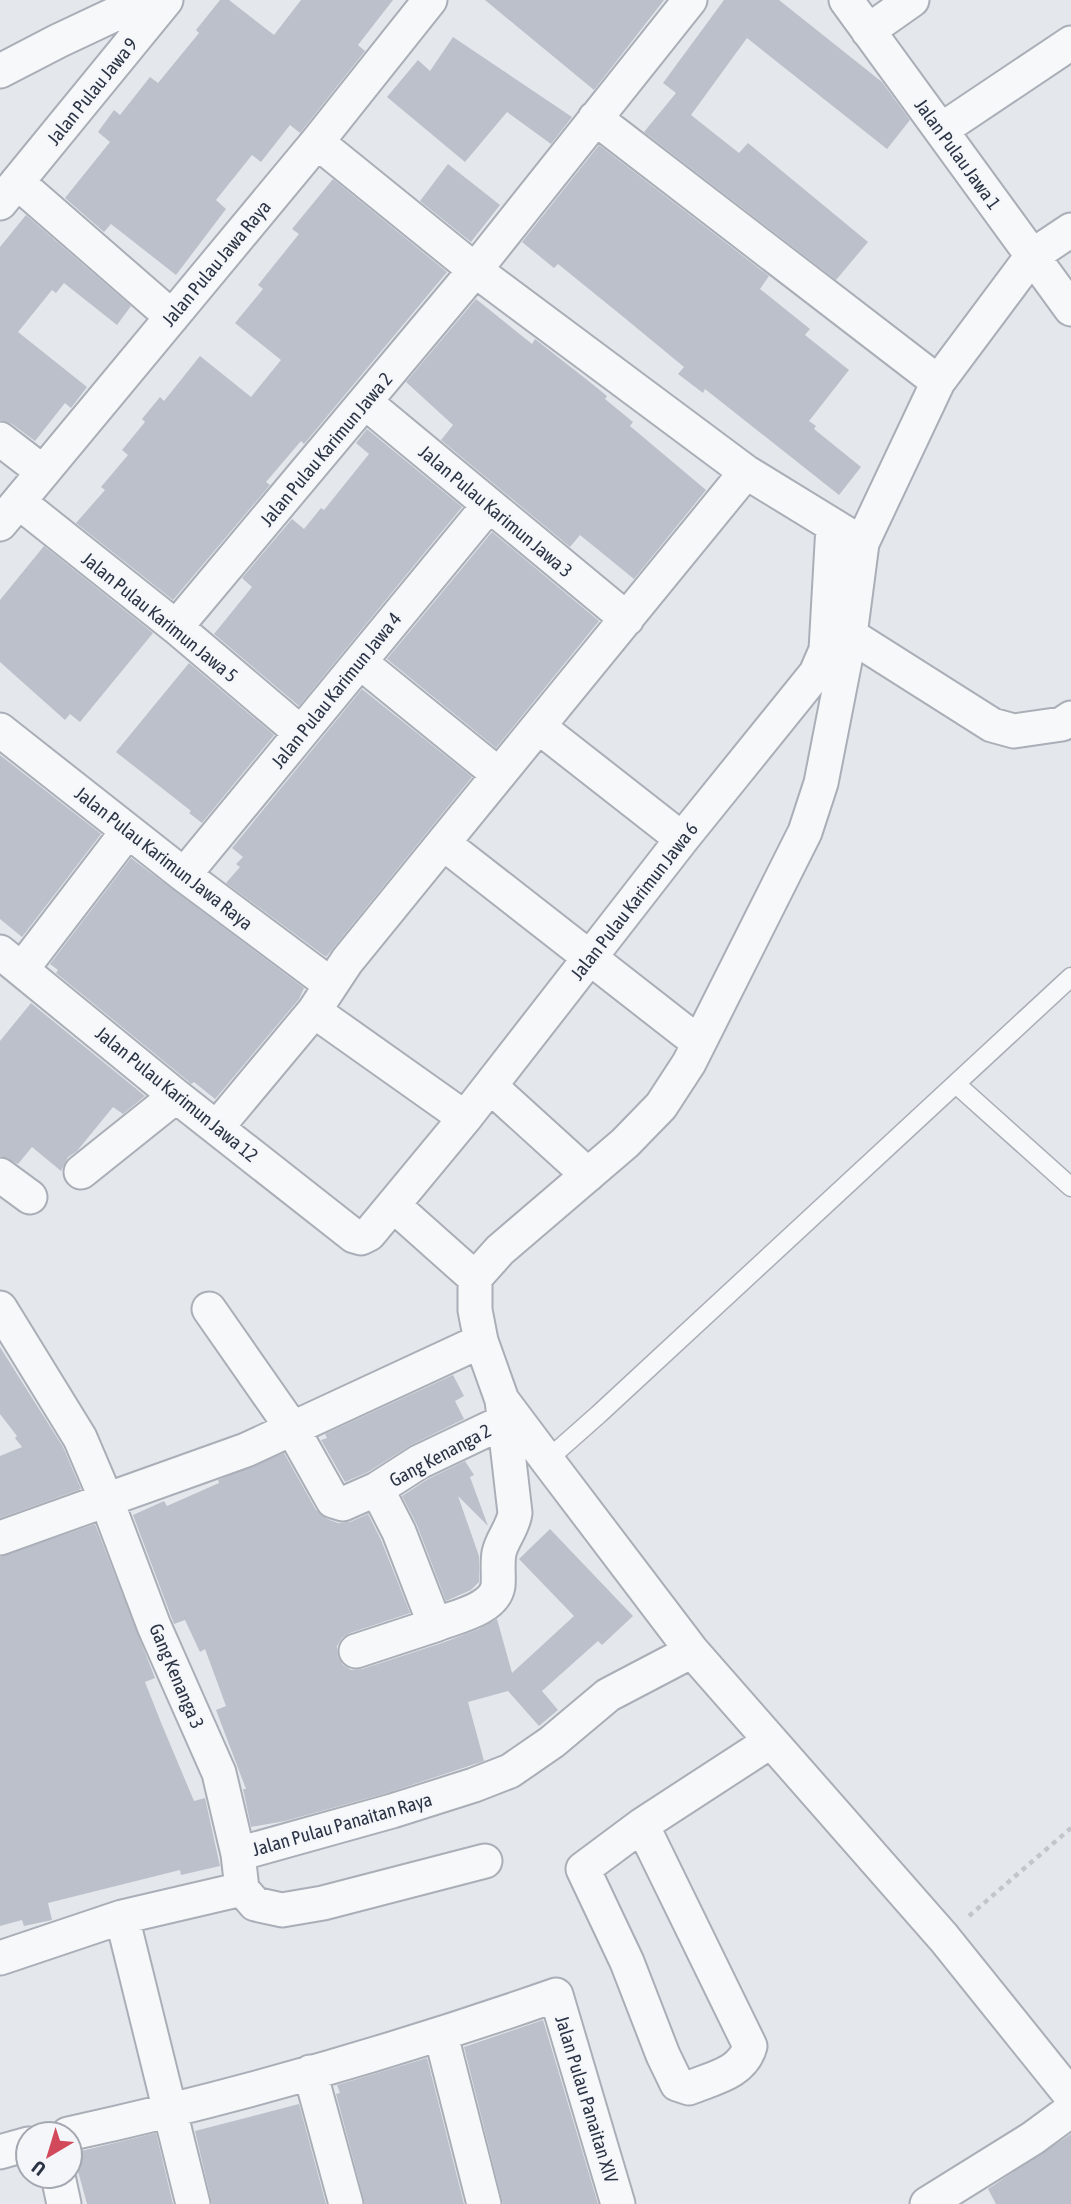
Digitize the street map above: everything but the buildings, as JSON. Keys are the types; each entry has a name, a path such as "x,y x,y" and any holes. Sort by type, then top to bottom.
{"street":[{"path":"0,71 145,0"},
{"name":"Jalan Pulau Jawa 9","path":"166,0 9,193 172,317"},
{"name":"Jalan Pulau Jawa Raya","path":"9,513 317,142 430,0"},
{"name":"Jalan Pulau Karimun Jawa 2","path":"176,627 475,270 691,0"},
{"name":"Jalan Pulau Jawa 1","path":"846,0 1071,309"},
{"path":"868,31 912,0"},
{"path":"940,130 1071,43"},
{"path":"594,118 938,382"},
{"path":"317,142 475,270 746,472 862,543"},
{"path":"356,1651 483,1606 495,1595 498,1588 499,1552 513,1525 515,1513 502,1411 481,1341 475,1310 475,1278 500,1250 625,1143 661,1106 689,1063 805,832 821,783 850,635 862,543 938,382 1032,256 1071,230"},
{"name":"Jalan Pulau Karimun Jawa 3","path":"365,402 627,619"},
{"path":"0,439 43,472"},
{"path":"218,1126 498,774 746,472"},
{"name":"Jalan Pulau Karimun Jawa 4","path":"184,875 489,505"},
{"name":"Jalan Pulau Karimun Jawa 5","path":"9,513 176,627 301,733"},
{"name":"Jalan Pulau Karimun Jawa 6","path":"354,1236 361,1238 369,1234 465,1118 682,839 817,673 827,650 833,526"},
{"path":"850,635 992,725 1014,731 1062,723 1071,718"},
{"path":"360,662 498,774"},
{"path":"539,727 682,839"},
{"name":"Jalan Pulau Karimun Jawa Raya","path":"0,730 184,875 322,998 465,1118"},
{"path":"11,960 127,831"},
{"path":"443,843 699,1043"},
{"name":"Jalan Pulau Karimun Jawa 12","path":"11,960 176,1096 218,1126 354,1236"},
{"path":"490,1086 588,1175"},
{"path":"81,1172 176,1096"},
{"path":"0,1175 30,1197"},
{"path":"393,1205 475,1278"},
{"name":"Gang Kenanga 3","path":"0,1308 80,1438 155,1626 219,1773 238,1854"},
{"path":"209,1309 292,1428"},
{"path":"0,1538 246,1450 481,1341"},
{"path":"502,1411 547,1460 692,1651 944,1938 1071,2096"},
{"name":"Gang Kenanga 2","path":"292,1428 336,1503 343,1504 377,1489 502,1411"},
{"path":"377,1489 399,1532 435,1625"},
{"name":"Jalan Pulau Panaitan Raya","path":"242,1889 238,1854 392,1811 510,1771 552,1742 608,1695 692,1651"},
{"path":"642,1825 750,2046 746,2060 730,2072 689,2088 677,2084 627,1962 583,1869 642,1825 771,1741"},
{"path":"0,1958 122,1917 242,1889 255,1904 282,1910 323,1903 485,1861"},
{"path":"122,1917 193,2204"},
{"name":"Jalan Pulau Panaitan XIV","path":"441,2035 556,1995 618,2204"},
{"path":"84,2131 170,2112 441,2035 484,2204"},
{"path":"310,2072 346,2204"},
{"path":"927,2204 1033,2138 1071,2110"}],"lane":[{"path":"547,1460 610,1405 1071,977"},
{"path":"956,1084 1071,1187"}],"path":[{"path":"944,1938 1071,1828"}]}
